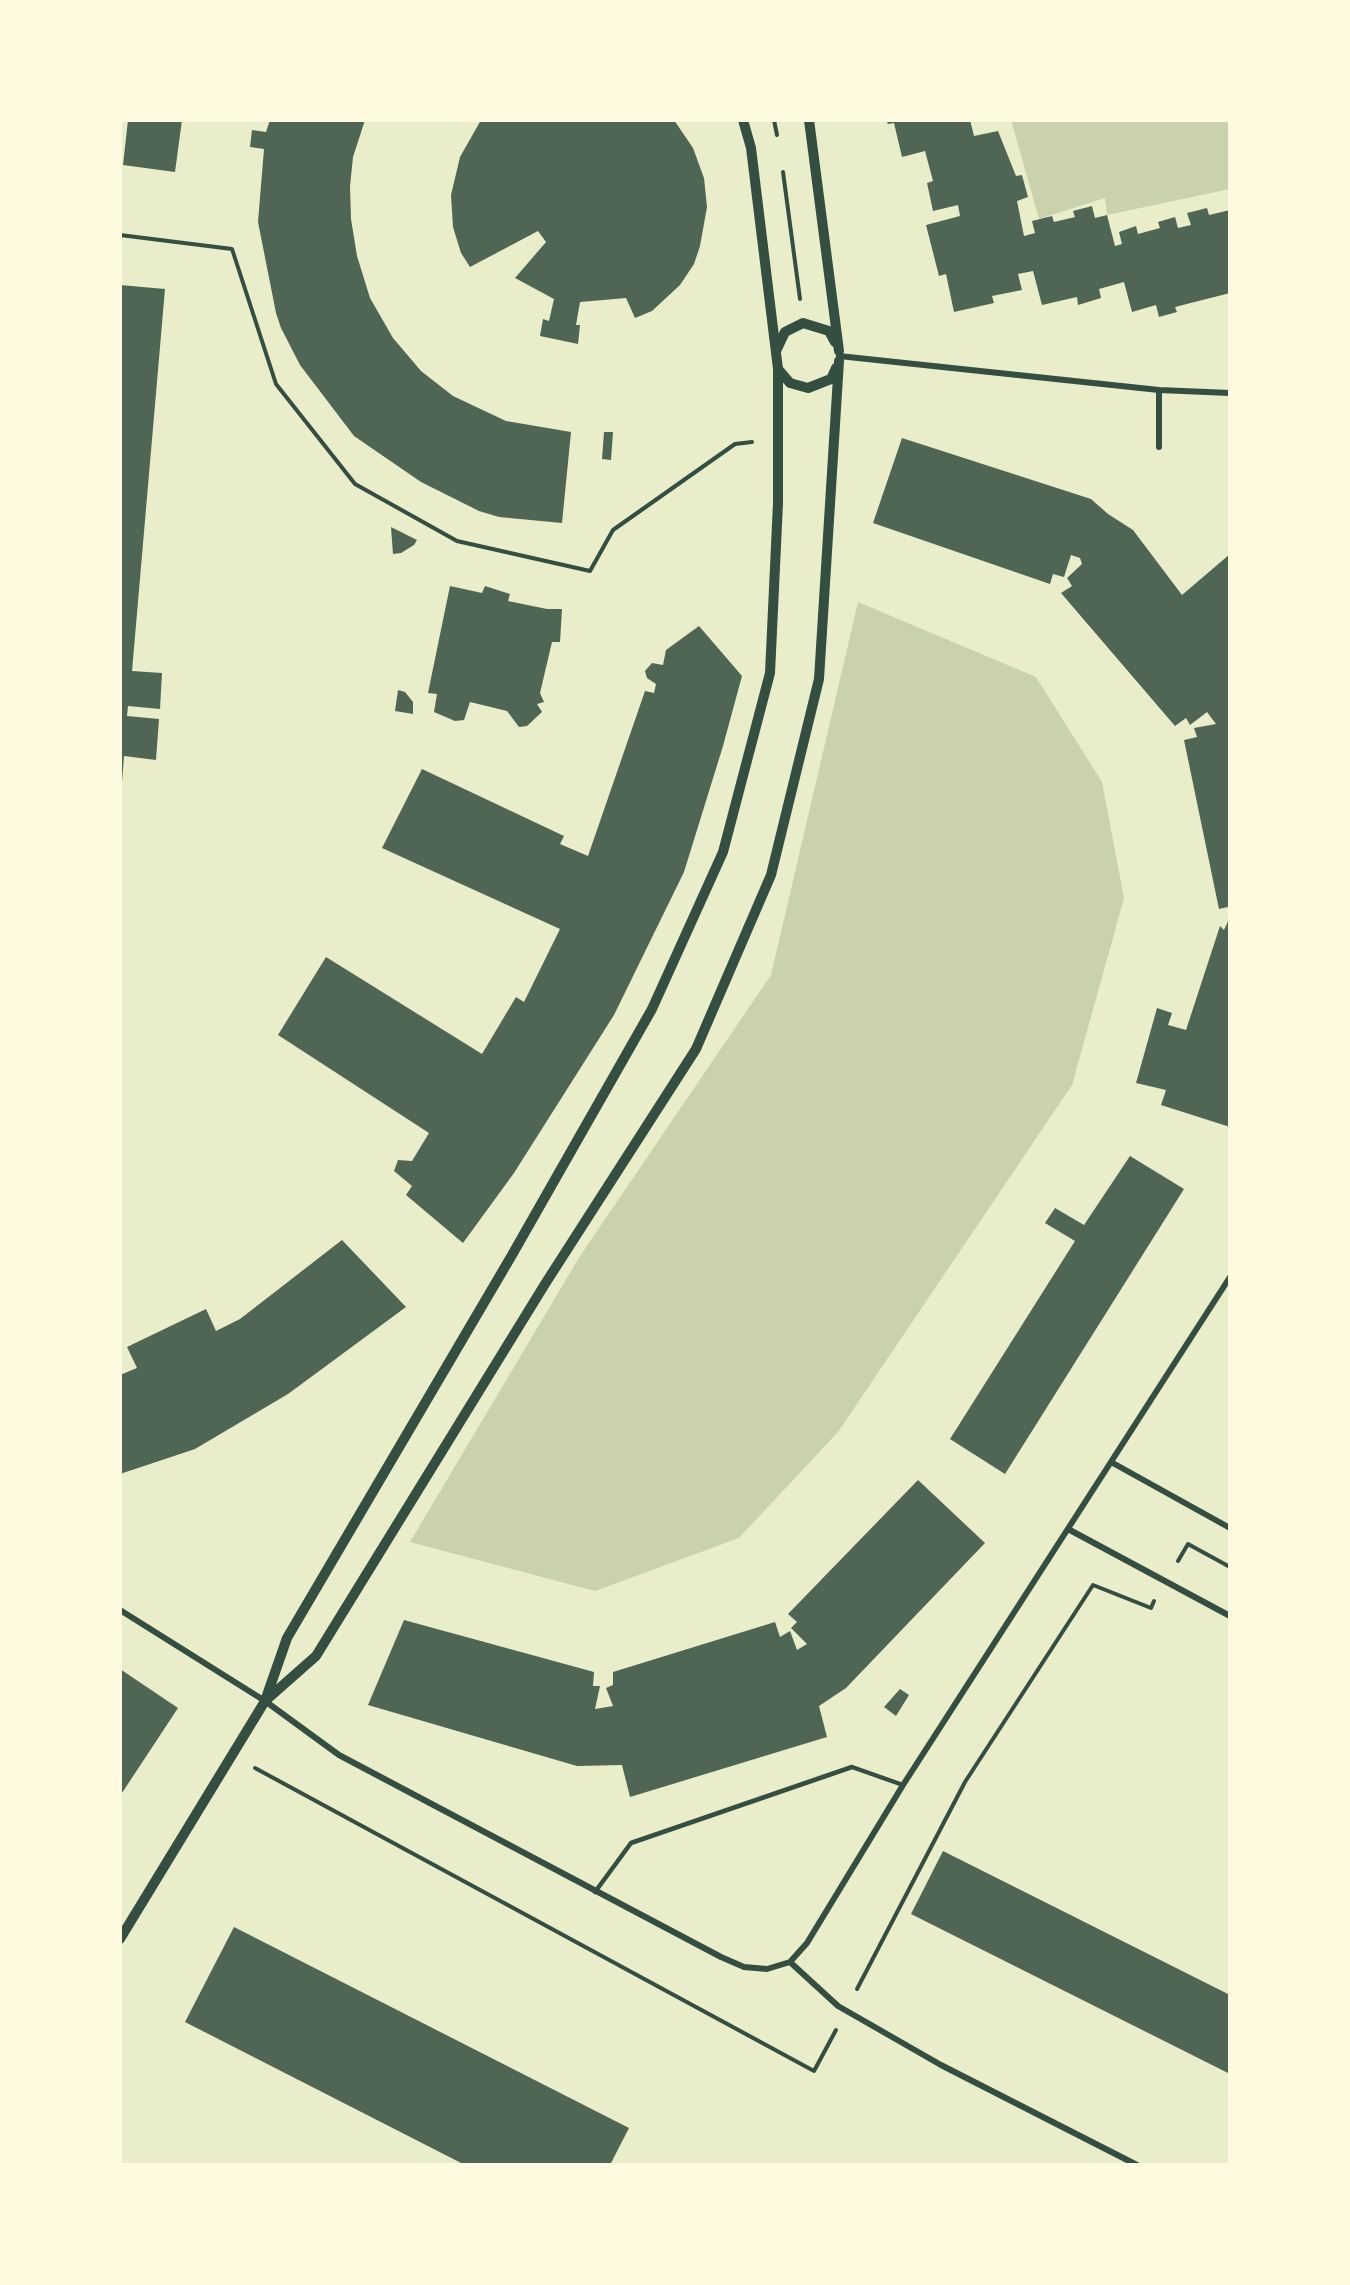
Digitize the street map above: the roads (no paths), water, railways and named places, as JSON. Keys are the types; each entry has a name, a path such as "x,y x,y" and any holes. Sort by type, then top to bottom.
{"street":[{"path":"121,1936 265,1701 287,1638 518,1246 652,1009 723,852 770,673 778,503 778,369 751,148 743,120"},
{"path":"265,1701 316,1656 545,1284 696,1049 771,875 819,678 839,356 809,120"},
{"path":"776,351 785,332 803,323 830,331 839,356 831,379 808,388 790,383 778,369"},
{"path":"839,356 1160,390 1230,393"},
{"path":"1159,447 1160,390"},
{"path":"120,1610 265,1701 339,1755 595,1892 744,1967 767,1969 790,1962 807,1943 903,1785 1230,1277"},
{"path":"1111,1462 1230,1528"},
{"path":"1068,1529 1230,1616"},
{"path":"790,1962 838,2006 941,2065 1137,2165"}],"lane":[{"path":"595,1892 630,1843 852,1767 903,1785"}]}
